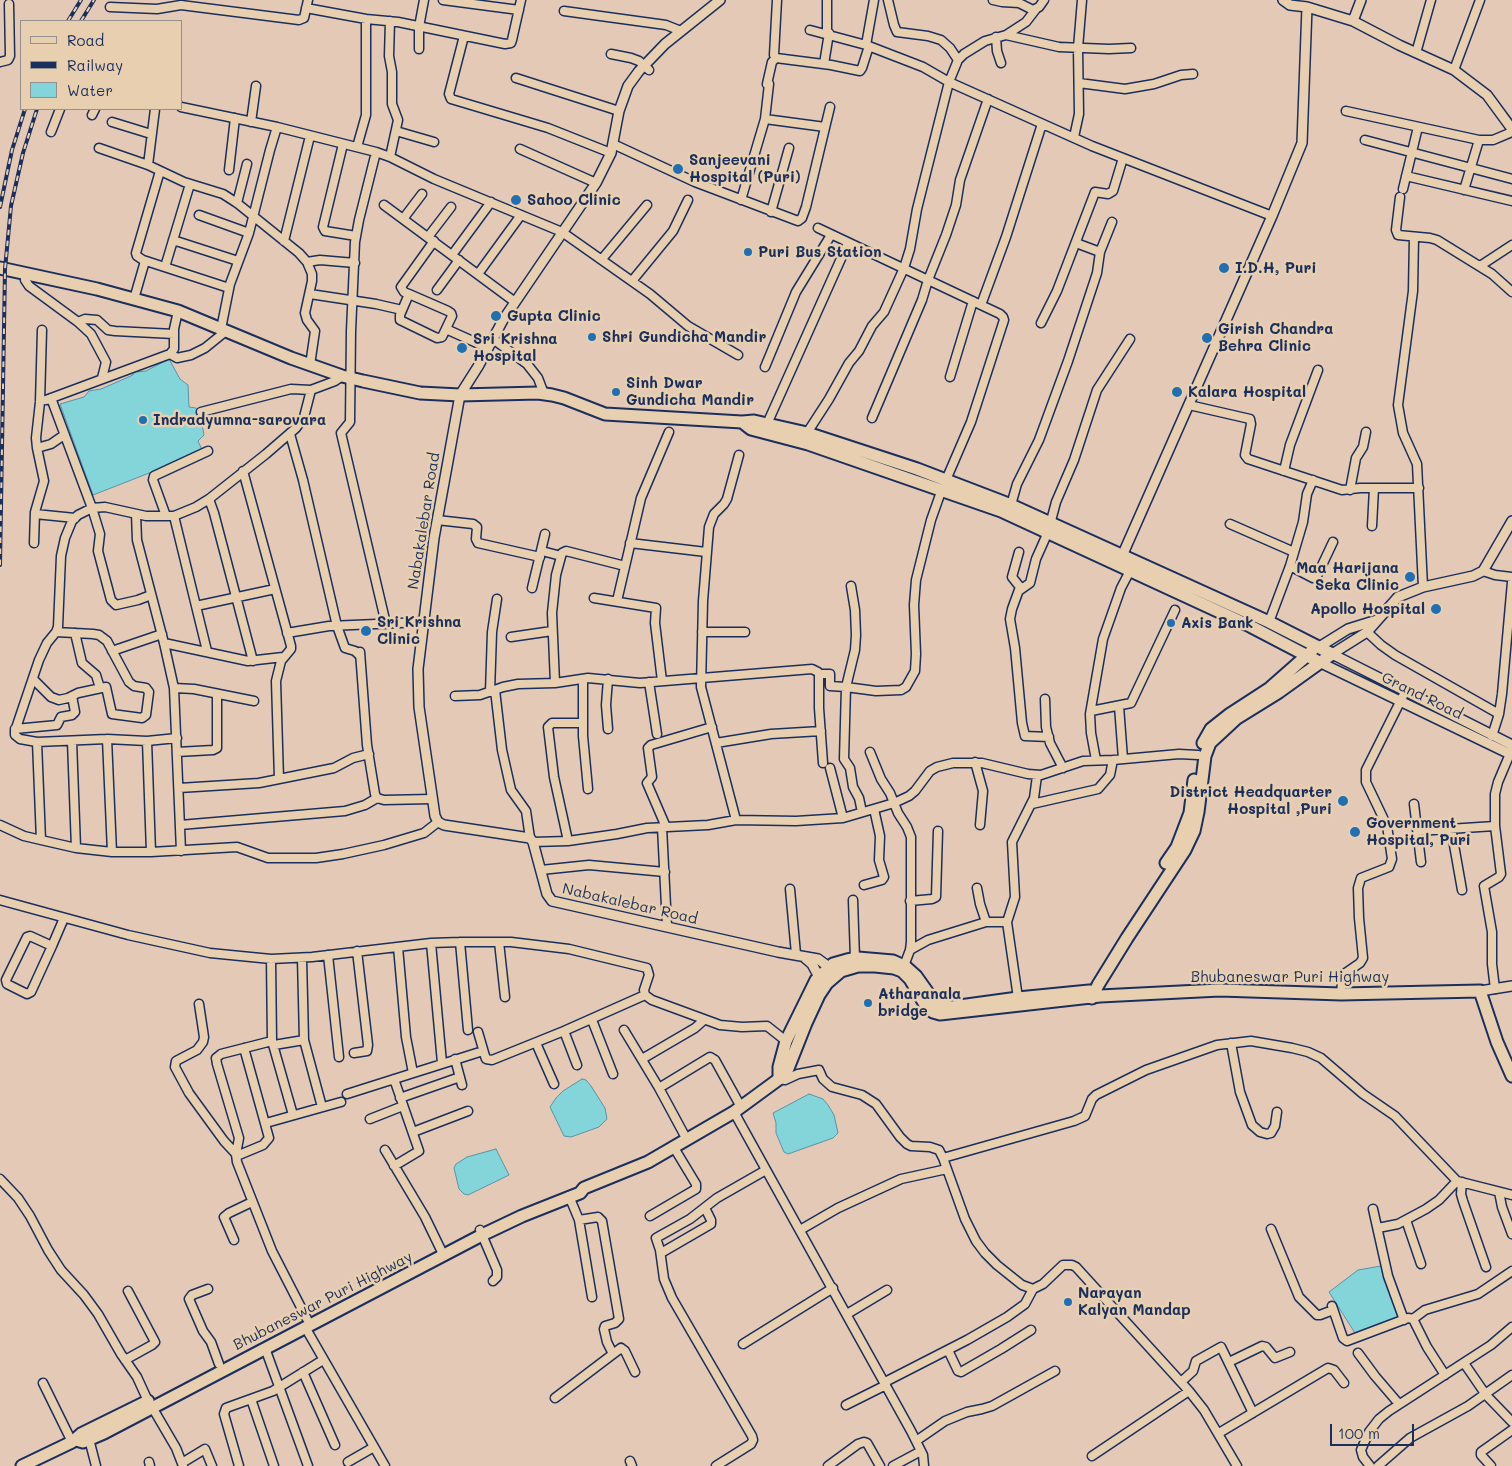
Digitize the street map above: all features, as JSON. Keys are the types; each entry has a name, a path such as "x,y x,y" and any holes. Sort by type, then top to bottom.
{"highway":[{"path":"0,268 97,289 178,311 310,365 346,377 420,392 460,395 544,394 564,398 604,414 742,422 754,421 807,433 917,469 1002,511 1122,556 1133,566 1320,662"},
{"path":"742,422 751,429 1011,504 1048,527 1133,566 1269,622 1332,654 1279,692 1237,718 1210,743 1205,756 1196,797 1177,848 1106,959 1092,995"},
{"path":"1196,797 1198,755 1204,740 1212,729 1230,714 1270,688 1306,655 1319,647"},
{"path":"815,993 826,983 838,962 855,959 893,961 904,966 916,976 942,1010"},
{"path":"779,1080 786,1041 801,1021 815,993 820,977 834,970 858,966 894,968 902,971 910,979 927,1008 933,1012 952,1007 1018,998 1092,995"},
{"name":"Bhubaneswar Puri Highway","path":"1092,995 1220,990 1342,994 1480,991"},
{"path":"1480,991 1497,1042 1512,1076"},
{"path":"942,1010 1092,995"},
{"name":"Bhubaneswar Puri Highway","path":"22,1466 74,1441 81,1434 170,1394 547,1198 574,1188 584,1188 648,1162 737,1109 779,1080 787,1071 801,1021"},
{"name":"Bhubaneswar Puri Highway","path":"327,1312 441,1250 580,1193 584,1188"},
{"name":"Bhubaneswar Puri Highway","path":"170,1394 220,1364 265,1348 306,1323"},
{"name":"Bhubaneswar Puri Highway","path":"74,1441 83,1442 150,1404"}],"main road":[{"path":"460,395 515,302 596,183 612,149 619,111 628,86 646,68 665,44 720,0"},
{"path":"1283,0 1290,5 1353,20 1416,53 1454,70 1487,95 1512,130"},
{"path":"1353,20 1361,0"},
{"path":"1122,556 1272,216 1302,143 1307,8"},
{"name":"Nabakalebar Road","path":"438,822 432,798 419,707 418,669 437,520 460,395"},
{"path":"1332,654 1367,632 1398,597 1423,587 1473,576 1483,571 1512,520"},
{"path":"1319,647 1348,629 1377,620"},
{"name":"Grand Road","path":"1332,654 1406,690 1492,736 1511,751"},
{"name":"Grand Road","path":"1320,662 1511,751"},
{"path":"438,822 444,825 531,840"},
{"name":"Nabakalebar Road","path":"531,840 547,894 552,901 778,952 818,959 834,970"},
{"path":"799,955 812,964 820,977"},
{"path":"1480,991 1512,986"}],"street":[{"path":"420,49 419,27 424,0"},
{"path":"443,0 519,10"},
{"path":"110,7 157,9 181,4 299,20 304,18 307,4 366,19 390,21 509,44 512,40 521,0"},
{"path":"776,58 774,55 777,0"},
{"path":"824,64 828,33 828,0"},
{"path":"776,58 860,71 868,45 874,0"},
{"path":"888,0 897,32 928,36 941,40 950,48 958,60"},
{"path":"993,0 1019,3 1036,10"},
{"path":"807,433 849,363 859,351 872,326 884,312 904,268 949,82 958,60 972,48 996,37 1006,35 1026,22 1044,0"},
{"path":"1074,137 1078,114 1078,48 1082,0"},
{"path":"1416,53 1431,0"},
{"path":"1454,70 1480,0"},
{"path":"0,62 8,60 10,56 9,4"},
{"path":"564,11 666,25 681,31"},
{"path":"357,148 366,115 366,19"},
{"path":"390,21 389,56 392,72 392,104 398,116 390,157"},
{"path":"810,30 828,33 868,45 923,67 949,82 1092,146 1272,216"},
{"path":"1006,35 1050,46 1109,49 1131,48"},
{"path":"464,36 449,94 452,99 612,149 794,221 802,218 811,190 830,108"},
{"path":"996,37 997,51 1001,62"},
{"path":"611,54 631,58 646,68"},
{"path":"741,200 765,119 768,84 772,62 776,58"},
{"path":"1079,83 1125,89 1193,74"},
{"path":"516,78 619,111"},
{"path":"251,122 256,86"},
{"path":"872,418 922,300 946,235 956,204 960,180 988,99"},
{"path":"182,107 277,127 376,152 434,179 562,232 632,281 688,326 738,355"},
{"path":"51,132 60,110"},
{"path":"148,164 154,110"},
{"path":"1346,111 1479,140 1493,140 1512,130"},
{"path":"229,170 235,118"},
{"path":"765,119 825,127"},
{"path":"112,122 151,134"},
{"path":"981,306 1006,237 1042,124"},
{"path":"170,354 177,358 191,355 205,348 224,330 229,288 249,233 277,127"},
{"path":"1418,127 1401,193 1396,233 1400,236 1437,240 1458,255 1492,274 1512,292"},
{"path":"396,131 434,142"},
{"path":"284,241 310,136"},
{"path":"1365,140 1512,179"},
{"path":"1464,190 1469,168 1479,140"},
{"path":"343,144 323,227 325,230 356,236"},
{"path":"99,148 148,164 190,184 222,194 237,203 307,262 312,274 306,316 315,330 310,365"},
{"path":"771,212 790,148"},
{"path":"520,149 596,183"},
{"path":"376,152 356,236 353,301 346,377 350,422 342,430 341,436 386,624"},
{"path":"1041,323 1057,291 1095,192 1108,194 1113,191 1123,158"},
{"path":"237,203 246,164"},
{"path":"160,171 136,253 139,258 145,261 229,288"},
{"path":"1406,176 1512,202"},
{"path":"165,267 190,184"},
{"path":"403,219 422,194"},
{"path":"632,281 673,231 688,200"},
{"path":"437,290 491,202"},
{"path":"384,205 515,302"},
{"path":"602,259 647,205"},
{"path":"409,294 399,318 402,322 437,338 442,338 452,316 451,313 409,294 404,292 401,288 451,207"},
{"path":"199,215 249,233"},
{"path":"478,274 521,215"},
{"path":"1011,504 1017,484 1039,440 1068,361 1097,273 1100,252 1112,222"},
{"path":"455,696 474,696 518,684 555,683 583,679 650,682 812,669 819,674 830,674 830,686 846,686 876,691 901,690 906,686 915,671 914,605 916,580 931,520 944,484 971,422 1004,320 1000,314 818,228"},
{"path":"764,367 796,292 831,235"},
{"path":"1414,237 1413,291 1398,405 1403,433 1417,464 1423,587"},
{"path":"173,240 238,261"},
{"path":"767,424 848,243"},
{"path":"1076,243 1100,252"},
{"path":"1480,266 1512,245"},
{"path":"307,262 320,260 354,263"},
{"path":"134,299 145,261"},
{"path":"25,272 25,280 29,286 78,322 91,334 104,357 106,367 102,378"},
{"path":"310,294 402,310"},
{"path":"950,377 973,301"},
{"path":"40,402 170,354 174,349 174,334 178,311"},
{"path":"78,322 85,319 97,320 111,331 174,334"},
{"path":"446,328 488,348"},
{"path":"34,543 35,514 44,481 37,448 42,330"},
{"path":"493,339 527,364 538,378 544,394"},
{"path":"1049,737 1025,736 1010,619 1012,609 1020,590 1030,583 1036,559 1056,502 1074,460 1097,390 1130,339"},
{"path":"1284,471 1290,445 1318,370"},
{"path":"201,412 291,389 311,390 346,377"},
{"path":"177,738 147,741 107,739 37,742 16,738 16,729 45,647 56,632 64,538 72,521 85,510 92,508 105,507 146,516 170,516 209,499 290,434 304,417 311,390"},
{"path":"51,398 64,435 82,476 100,534 98,551 112,602 116,605 152,595"},
{"path":"1189,405 1250,419 1251,424 1245,452 1246,458 1342,490 1419,488"},
{"path":"617,601 641,498 669,432"},
{"path":"1350,490 1356,458 1363,447 1366,432"},
{"path":"290,434 303,480 337,626 345,648 360,653 369,754 373,786 378,798"},
{"path":"37,448 51,444 64,435"},
{"path":"206,651 196,606 170,516 153,480 154,476 208,452"},
{"path":"736,820 712,726 703,699 701,678 706,552 711,520 727,500 740,456"},
{"path":"243,472 253,502 291,649 284,656 276,681 279,779"},
{"path":"1269,622 1290,566 1303,522 1307,494 1313,480"},
{"path":"1372,526 1374,488"},
{"path":"209,499 253,661"},
{"path":"35,514 75,518"},
{"path":"136,514 137,540 174,688 181,851"},
{"path":"437,520 473,524 477,528 476,539 478,543 561,556"},
{"path":"1230,524 1294,552"},
{"path":"532,588 545,534"},
{"path":"1290,566 1316,578 1333,542"},
{"path":"630,543 706,552"},
{"path":"555,683 552,630 553,593 562,553 566,551 625,566"},
{"path":"1019,552 1012,577 1019,585 1020,590"},
{"path":"1096,760 1090,724 1103,640 1122,588 1133,566"},
{"path":"1483,571 1512,577"},
{"path":"1492,736 1500,714 1512,582"},
{"path":"851,586 855,610 856,635 855,650 846,686 844,759 850,768 853,787 859,798 862,812"},
{"path":"196,606 275,588"},
{"path":"594,598 656,608 655,623 662,681"},
{"path":"497,599 492,632 492,691 508,778 513,794 526,811 531,840 568,841 664,827 701,826 736,820 796,821 843,818 894,803 912,794 924,777 937,767 953,763 975,762 990,764 1037,776 1083,761 1179,754 1198,755"},
{"path":"1091,711 1128,704 1133,700 1175,610"},
{"path":"287,633 337,626 423,622"},
{"path":"511,637 552,630"},
{"path":"33,679 55,699 64,700 100,688 107,688 112,714 142,718 145,716 149,692 146,688 134,686 129,682 107,641 99,635 56,632"},
{"path":"702,632 744,632"},
{"path":"1367,632 1395,655 1500,714"},
{"path":"75,633 82,663 96,676 100,688"},
{"path":"112,650 162,634"},
{"path":"164,643 242,660 253,661 284,656"},
{"path":"819,674 821,731 827,766 843,818"},
{"path":"583,679 582,723 588,789"},
{"path":"608,679 606,705 608,729"},
{"path":"650,682 658,734"},
{"path":"174,688 194,689 254,701"},
{"path":"1342,994 1344,974 1364,958 1358,908 1358,888 1361,878 1386,868 1391,864 1387,826 1368,788 1365,776 1366,770 1406,690"},
{"path":"177,752 213,750 217,748 217,694"},
{"path":"16,729 57,724 61,717 72,715 74,712 72,696"},
{"path":"1045,699 1046,727 1062,768"},
{"path":"1119,706 1123,759"},
{"path":"568,841 554,777 548,727 552,723 582,723"},
{"path":"667,926 664,827 647,783 652,777 648,748 651,745 712,726"},
{"path":"716,742 771,734 821,731"},
{"path":"107,739 112,852"},
{"path":"72,741 76,848"},
{"path":"147,741 151,852"},
{"path":"37,742 41,840"},
{"path":"1495,989 1492,964 1492,932 1484,886 1501,874 1495,826 1495,794 1511,751"},
{"path":"870,752 911,837 910,950 904,966"},
{"path":"179,788 244,784 279,779 334,768 353,758 369,754"},
{"path":"1032,804 1098,789 1110,775 1113,760"},
{"path":"975,762 983,791 980,825"},
{"path":"1018,998 1007,922 1015,897 1012,842 1032,804 1037,776"},
{"path":"180,825 345,811 365,805 378,798 384,800 432,798"},
{"path":"1414,804 1421,862"},
{"path":"864,885 882,880 884,877 879,860 880,836 874,809"},
{"path":"0,826 24,836 41,840 76,848 112,852 181,851 237,847 268,858 316,858 384,845 424,833 438,822"},
{"path":"1418,831 1495,826"},
{"path":"1451,828 1462,890"},
{"path":"910,902 935,898 936,896 938,831"},
{"path":"540,870 589,865 665,872"},
{"path":"977,888 986,922"},
{"path":"790,889 799,955"},
{"path":"0,900 128,935 210,953 271,959 302,958 431,943 460,942 499,942 569,949 644,966 647,968 649,975 644,990 645,995 652,1000 704,1020 731,1027 767,1026 786,1041"},
{"path":"853,900 855,959"},
{"path":"52,946 30,936 27,937 6,980 7,984 27,994 31,992 52,946 64,918"},
{"path":"910,950 928,940 986,922 1007,922"},
{"path":"460,942 468,1030"},
{"path":"499,942 505,997"},
{"path":"431,943 442,1063"},
{"path":"398,948 406,1037 413,1073"},
{"path":"354,1053 367,1051 368,1045 357,951"},
{"path":"328,955 339,1057"},
{"path":"302,958 304,1040 322,1108"},
{"path":"271,959 273,1043 293,1115"},
{"path":"478,1032 486,1059 492,1060 564,1032 645,995"},
{"path":"199,1004 204,1037 192,1053 176,1061 175,1067 189,1093 224,1141 236,1154"},
{"path":"592,1020 613,1074"},
{"path":"642,1058 695,1028 704,1020"},
{"path":"624,1030 660,1088 686,1138"},
{"path":"564,1032 577,1066"},
{"path":"304,1040 244,1048 221,1054 216,1058 239,1138 236,1154 237,1162 272,1252 323,1360 385,1466"},
{"path":"943,1158 1080,1119 1088,1112 1092,1099 1146,1070 1217,1045 1251,1041 1308,1052 1321,1058 1363,1094 1395,1116 1459,1181 1512,1195"},
{"path":"536,1043 554,1084"},
{"path":"1231,1043 1240,1092 1252,1125 1260,1132 1270,1133 1275,1126 1278,1112"},
{"path":"236,1154 244,1153 267,1142 269,1133 244,1048"},
{"path":"347,1094 483,1050"},
{"path":"660,1088 710,1057 714,1060 766,1170 916,1440 921,1451 924,1466"},
{"path":"400,1098 461,1081 455,1059"},
{"path":"779,1080 819,1070 823,1079 832,1087 862,1094 876,1104 907,1144 939,1150 959,1206 976,1241 997,1266 1022,1285 1033,1288 1043,1284 1059,1267 1067,1264 1072,1265 1181,1382 1204,1410 1237,1466"},
{"path":"394,1079 419,1151 394,1166"},
{"path":"266,1123 341,1102"},
{"path":"370,1119 403,1106"},
{"path":"413,1132 468,1111"},
{"path":"650,1216 696,1189 696,1184 673,1146"},
{"path":"385,1150 441,1250"},
{"path":"800,1230 838,1208 901,1179 947,1169"},
{"path":"716,1466 750,1444 753,1440 752,1436 672,1298 664,1279 661,1253 656,1240 657,1236 690,1219 724,1193 766,1170"},
{"path":"0,1179 18,1198 30,1216 55,1262 98,1314 137,1377 150,1404 176,1448 182,1465 205,1449 212,1466"},
{"path":"1378,1228 1391,1226 1406,1220 1439,1200 1459,1181"},
{"path":"1459,1181 1462,1201 1486,1268"},
{"path":"1499,1192 1502,1207 1512,1234"},
{"path":"569,1196 579,1220 592,1297"},
{"path":"234,1240 224,1217 252,1202"},
{"path":"661,1253 711,1224 705,1208"},
{"path":"1373,1209 1388,1276 1404,1320"},
{"path":"579,1220 598,1216 602,1221 619,1319 615,1323 605,1326 604,1329 607,1342 613,1354"},
{"path":"1406,1220 1422,1264"},
{"path":"1271,1229 1299,1297 1317,1315 1333,1308 1343,1338 1347,1341 1404,1320 1413,1319 1425,1310 1478,1294 1512,1271"},
{"path":"481,1233 497,1270 497,1277 493,1281"},
{"path":"742,1344 832,1288"},
{"path":"846,1405 994,1325 1018,1310 1025,1304 1033,1288"},
{"path":"208,1289 192,1295 190,1299 220,1364"},
{"path":"847,1314 887,1290"},
{"path":"125,1360 155,1342 128,1291"},
{"path":"1413,1319 1427,1347 1445,1375"},
{"path":"1370,1466 1363,1457 1361,1450 1369,1432 1379,1420 1399,1404 1496,1342 1512,1327"},
{"path":"948,1350 958,1371 961,1372 1001,1350 1030,1330"},
{"path":"1229,1362 1262,1346 1266,1347 1275,1358 1290,1352"},
{"path":"265,1348 308,1466"},
{"path":"555,1398 621,1348 635,1372"},
{"path":"1181,1382 1193,1371 1196,1361 1218,1348 1222,1348 1253,1413"},
{"path":"1358,1353 1399,1404"},
{"path":"240,1466 224,1410 229,1406 280,1387 323,1360"},
{"path":"1464,1363 1486,1394 1512,1422"},
{"path":"1219,1433 1328,1368 1332,1368 1344,1383"},
{"path":"916,1440 945,1421 967,1412 982,1410 992,1406 1055,1371"},
{"path":"303,1372 334,1445"},
{"path":"1378,1466 1410,1438 1468,1406 1512,1375"},
{"path":"43,1383 74,1441"},
{"path":"1092,1456 1189,1392"},
{"path":"251,1399 274,1466"},
{"path":"1491,1466 1480,1455 1481,1452 1512,1430"},
{"path":"89,1439 96,1466"},
{"path":"828,1466 858,1444 864,1442 867,1443 880,1466"},
{"path":"348,1462 374,1447"},
{"path":"893,1466 921,1451"},
{"path":"840,1457 845,1466"}],"water":[{"path":"169,359 180,379 188,385 189,407 196,408 200,414 204,435 198,441 203,452 93,495 60,404 84,397 89,391 101,389 133,375 134,369 137,372 146,371"},
{"path":"582,1079 586,1080 591,1086 605,1108 607,1119 599,1127 571,1137 564,1136 550,1107 563,1091"},
{"path":"809,1094 823,1099 828,1105 834,1115 838,1133 833,1138 788,1154 784,1152 776,1133 773,1113"},
{"path":"496,1149 509,1175 468,1195 464,1194 459,1189 454,1168 456,1164 467,1157"},
{"path":"1381,1266 1403,1325 1360,1341 1329,1292 1358,1270"}],"railway":[{"path":"69,20 81,0"},
{"path":"82,20 94,0"},
{"path":"0,207 12,150 25,110"},
{"path":"0,565 5,269 11,206 23,153 37,110"}],"place":[{"name":"Sanjeevani Hospital (Puri)","path":"678,169"},
{"name":"Sahoo Clinic","path":"516,200"},
{"name":"Puri Bus Station","path":"748,252"},
{"name":"I.D.H, Puri","path":"1224,268"},
{"name":"Gupta Clinic","path":"496,316"},
{"name":"Shri Gundicha Mandir","path":"592,337"},
{"name":"Girish Chandra Behra Clinic","path":"1207,338"},
{"name":"Sri Krishna Hospital","path":"462,348"},
{"name":"Sinh Dwar Gundicha Mandir","path":"616,392"},
{"name":"Kalara Hospital","path":"1177,392"},
{"name":"Indradyumna-sarovara","path":"143,420"},
{"name":"Maa Harijana Seka Clinic","path":"1410,577"},
{"name":"Apollo Hospital","path":"1436,609"},
{"name":"Axis Bank","path":"1171,623"},
{"name":"Sri Krishna Clinic","path":"366,631"},
{"name":"District Headquarter Hospital ,Puri","path":"1343,801"},
{"name":"Government Hospital, Puri","path":"1355,832"},
{"name":"Atharanala bridge","path":"868,1003"},
{"name":"Narayan Kalyan Mandap","path":"1068,1302"}]}
